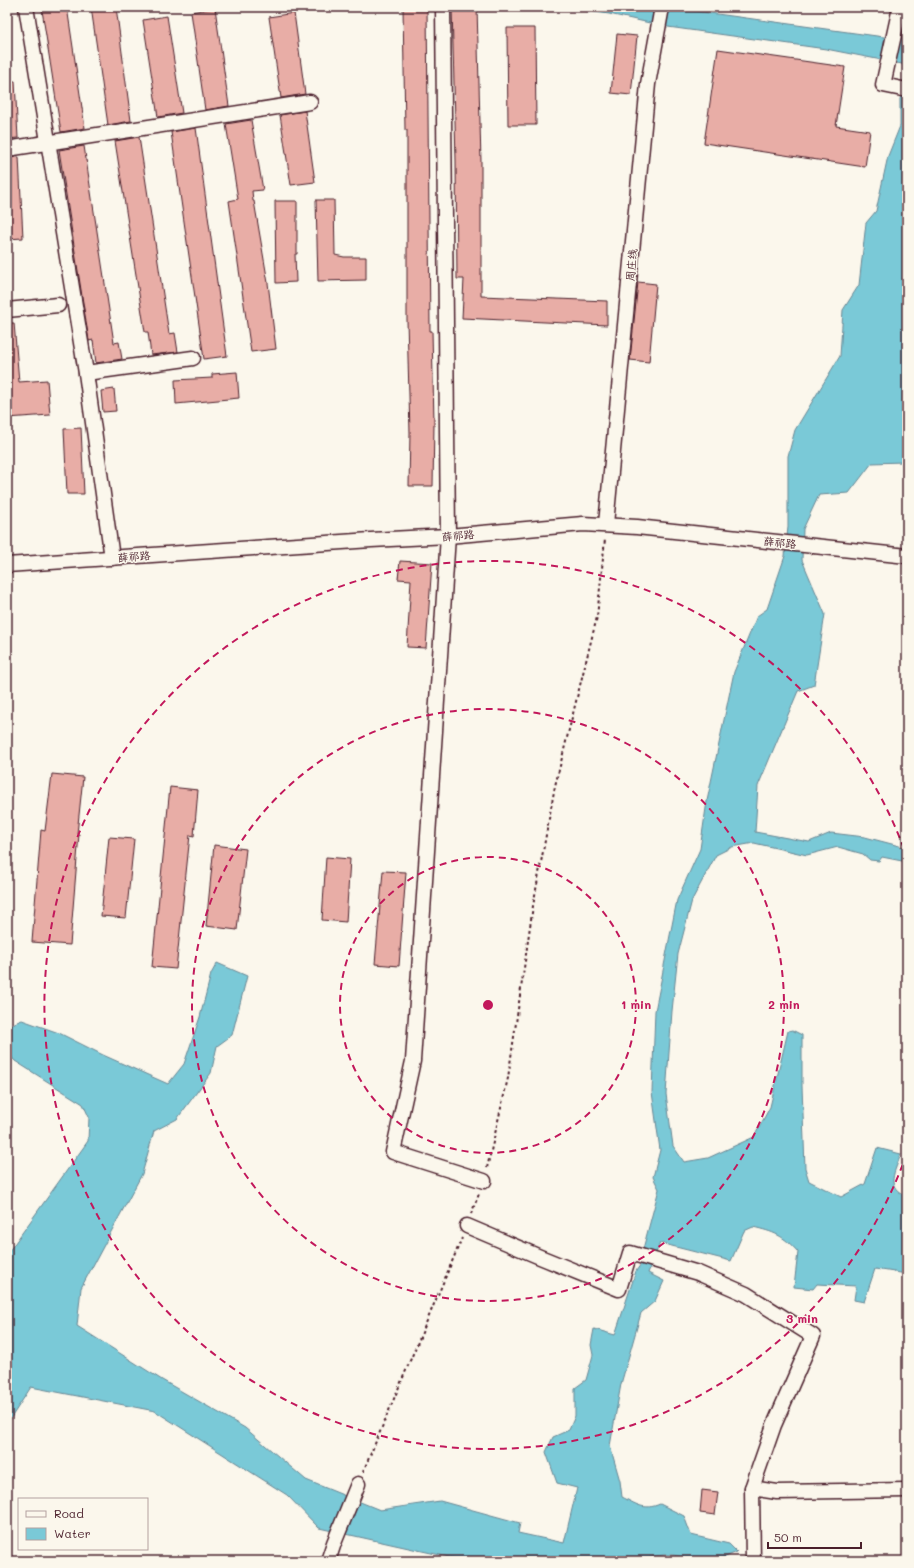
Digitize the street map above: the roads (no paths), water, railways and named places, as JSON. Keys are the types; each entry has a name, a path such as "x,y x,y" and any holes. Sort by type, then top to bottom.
{"street":[{"path":"26,7 86,373 112,558"},
{"path":"443,7 448,536 413,1061 393,1152 484,1181"},
{"name":"周庄线","path":"606,524 648,84 662,7"},
{"path":"907,10 899,12 883,85 907,90"},
{"path":"7,149 310,102"},
{"path":"7,310 58,305"},
{"path":"86,373 193,358"},
{"name":"薛祁路","path":"7,565 448,536 583,524 606,524 907,556"},
{"path":"467,1226 619,1289 630,1254 698,1273 746,1294 813,1336 774,1425 752,1488 753,1561"},
{"path":"328,1561 358,1484"},
{"path":"752,1488 777,1492 907,1490"}],"water":[{"path":"559,7 666,7 884,37 907,38 907,72 902,64 826,49 668,27 609,14"},
{"path":"907,74 907,441 903,462 872,463 849,493 819,495 803,529 802,560 825,614 814,685 798,691 758,786 755,832 809,842 831,833 865,837 907,848 907,862 882,857 879,861 870,860 863,854 838,847 807,855 754,843 732,847 716,855 692,900 678,954 666,1094 673,1146 684,1162 708,1158 754,1137 770,1107 788,1031 792,1030 802,1035 805,1168 809,1181 841,1197 865,1184 877,1148 901,1154 894,1173 893,1184 900,1192 907,1196 907,1274 875,1269 864,1302 854,1300 856,1286 817,1284 813,1289 794,1287 798,1252 783,1238 767,1231 753,1227 744,1231 731,1261 660,1243 648,1273 664,1281 655,1301 641,1313 621,1384 610,1446 620,1481 622,1497 645,1507 660,1504 684,1516 691,1535 729,1544 737,1552 716,1561 688,1561 679,1556 669,1555 650,1557 648,1561 467,1561 319,1528 287,1495 155,1411 31,1387 7,1424 7,1254 88,1141 89,1117 83,1104 15,1061 7,1052 7,1026 22,1020 59,1033 103,1055 168,1084 184,1064 200,1017 211,974 217,963 247,976 232,1035 217,1046 211,1073 177,1119 154,1131 142,1174 81,1288 77,1326 162,1380 245,1428 306,1480 380,1510 440,1501 520,1523 518,1533 564,1543 577,1488 557,1483 546,1452 553,1437 569,1430 575,1416 575,1388 586,1380 593,1355 591,1345 594,1329 615,1335 636,1271 641,1264 643,1249 659,1189 653,1177 660,1150 652,1092 655,1011 677,900 700,849 707,801 734,672 757,616 767,609 785,556 788,527 788,456 795,430 840,356 843,310 859,285 866,223 876,211 888,156 900,126 900,99"}]}
